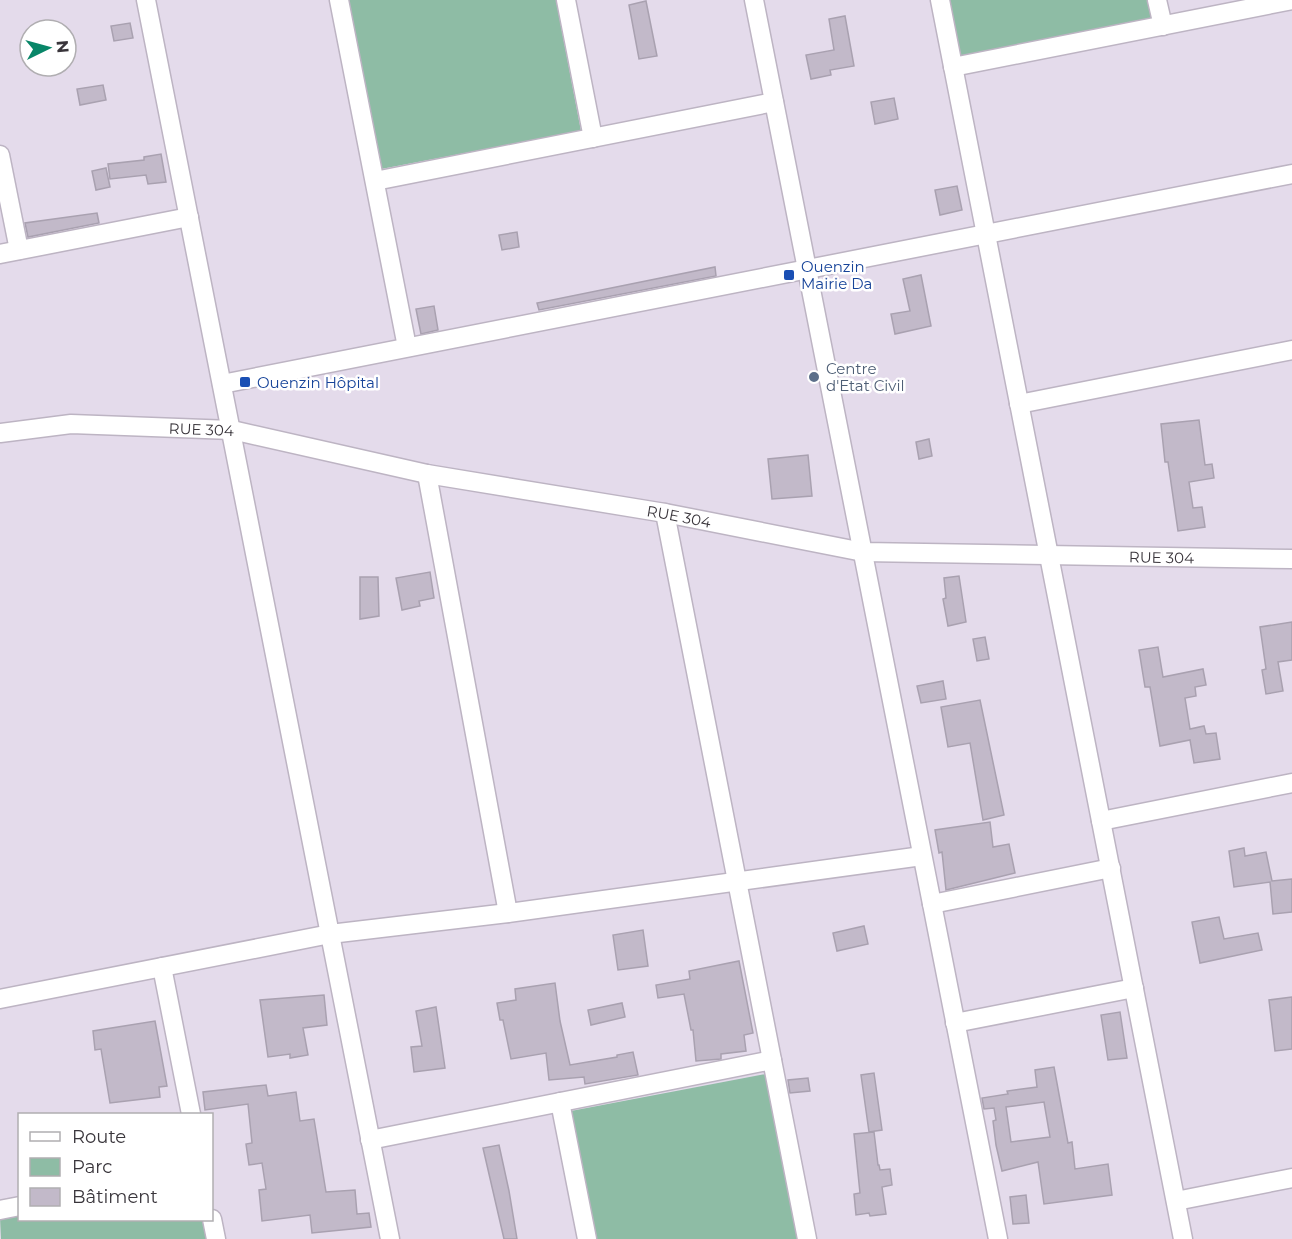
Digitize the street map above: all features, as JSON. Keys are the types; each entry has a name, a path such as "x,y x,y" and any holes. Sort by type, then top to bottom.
{"street":[{"path":"339,0 407,347"},
{"path":"566,0 593,138"},
{"path":"754,0 932,904 994,1238"},
{"path":"940,0 1184,1239"},
{"path":"1158,0 1163,26"},
{"path":"953,67 1292,0"},
{"path":"150,1 189,217 390,1239"},
{"path":"375,182 774,102"},
{"path":"0,155 19,250"},
{"path":"222,384 1292,174"},
{"path":"0,254 189,217"},
{"path":"1019,404 1292,350"},
{"name":"RUE 304","path":"0,433 71,424 232,430 427,474 665,513 862,552 1292,559"},
{"path":"427,474 508,913"},
{"path":"665,513 807,1239"},
{"path":"1101,821 1292,783"},
{"path":"0,999 330,934 508,913 922,856"},
{"path":"932,904 1111,868"},
{"path":"162,967 191,1113"},
{"path":"955,1023 1134,988"},
{"path":"370,1140 772,1060"},
{"path":"560,1102 587,1239"},
{"path":"1176,1201 1292,1178"},
{"path":"0,1210 18,1206"},
{"path":"212,1221 216,1239"}],"green space":[{"path":"349,0 556,0 581,131 381,169"},
{"path":"943,0 1150,0 1154,19 954,57"},
{"path":"771,1073 802,1239 595,1239 571,1111"},
{"path":"18,1213 18,1221 204,1221 208,1239 1,1239 0,1217"}],"building":[{"path":"646,1 657,56 639,59 629,5"},
{"path":"845,16 854,66 830,70 831,75 811,79 806,55 834,50 829,19"},
{"path":"130,23 133,38 114,41 111,26"},
{"path":"103,85 106,100 80,105 77,89"},
{"path":"894,98 898,119 875,124 871,102"},
{"path":"161,154 166,182 148,184 146,175 110,179 108,164 144,160 144,157"},
{"path":"106,168 110,187 96,190 92,171"},
{"path":"957,186 962,210 940,215 935,190"},
{"path":"97,213 99,223 28,237 25,223"},
{"path":"517,232 519,247 502,250 499,235"},
{"path":"715,267 716,276 539,310 537,303"},
{"path":"921,275 931,326 895,334 891,314 910,311 903,279"},
{"path":"434,306 438,330 421,334 416,309"},
{"path":"1199,420 1205,465 1212,464 1214,478 1189,482 1193,508 1202,507 1205,527 1178,531 1168,462 1165,462 1161,424"},
{"path":"929,439 932,456 919,459 916,442"},
{"path":"808,455 812,496 772,499 768,459"},
{"path":"430,572 434,598 419,601 420,606 402,610 396,578"},
{"path":"959,576 966,622 948,626 943,599 946,598 944,578"},
{"path":"360,577 378,577 379,616 360,619"},
{"path":"1292,622 1292,660 1278,662 1283,691 1266,694 1262,670 1266,669 1260,627"},
{"path":"985,637 989,659 977,661 973,639"},
{"path":"1158,647 1163,677 1203,669 1206,685 1195,687 1196,696 1185,698 1190,729 1204,726 1206,734 1216,733 1220,759 1194,763 1190,740 1160,746 1150,687 1145,687 1139,650"},
{"path":"943,681 946,699 921,703 917,686"},
{"path":"980,700 1004,815 983,820 970,743 948,747 941,707"},
{"path":"990,822 993,847 1009,844 1015,873 946,890 942,852 939,853 935,830"},
{"path":"1244,848 1245,856 1266,852 1272,881 1292,879 1292,912 1273,914 1270,882 1234,887 1229,851"},
{"path":"1219,917 1224,939 1258,933 1262,950 1200,963 1192,922"},
{"path":"864,926 868,944 837,951 833,933"},
{"path":"643,930 648,966 618,970 613,935"},
{"path":"739,961 753,1033 744,1035 746,1051 721,1054 721,1059 696,1061 693,1030 691,1030 684,994 658,998 656,985 690,979 689,971"},
{"path":"555,983 560,1021 570,1065 633,1052 638,1075 585,1084 584,1077 549,1080 546,1053 511,1059 497,1003 516,1000 515,989"},
{"path":"324,995 327,1025 303,1028 308,1055 290,1058 290,1054 268,1057 260,1000"},
{"path":"1292,997 1292,1049 1275,1051 1269,1000"},
{"path":"622,1003 625,1017 591,1025 588,1010"},
{"path":"436,1007 445,1068 414,1072 411,1047 422,1046 416,1011"},
{"path":"1120,1012 1127,1058 1108,1060 1101,1015"},
{"path":"155,1021 167,1086 159,1087 160,1097 110,1103 101,1049 95,1050 93,1031"},
{"path":"1054,1067 1068,1143 1072,1142 1075,1169 1108,1164 1112,1195 1044,1204 1038,1162 1002,1171 996,1145 994,1108 984,1109 982,1098 1008,1094 1007,1091 1037,1087 1035,1070","holes":["1044,1102 1050,1137 1011,1142 1006,1107"]},
{"path":"874,1073 882,1130 869,1132 861,1075"},
{"path":"808,1078 810,1091 790,1093 788,1080"},
{"path":"266,1085 268,1096 296,1092 300,1121 314,1119 326,1192 355,1190 357,1214 369,1213 371,1227 312,1233 310,1215 262,1221 259,1190 266,1189 262,1163 249,1165 246,1144 252,1143 248,1104 205,1110 203,1092"},
{"path":"874,1132 880,1170 890,1169 892,1185 882,1187 886,1214 856,1215 854,1194 860,1193 854,1134"},
{"path":"499,1145 517,1239 504,1239 483,1148"},
{"path":"1026,1195 1029,1223 1013,1224 1010,1197"}],"place":[{"name":"Ouenzin Mairie Da","path":"789,275"},
{"name":"Centre d'Etat Civil","path":"814,377"},
{"name":"Ouenzin Hôpital","path":"245,382"}]}
